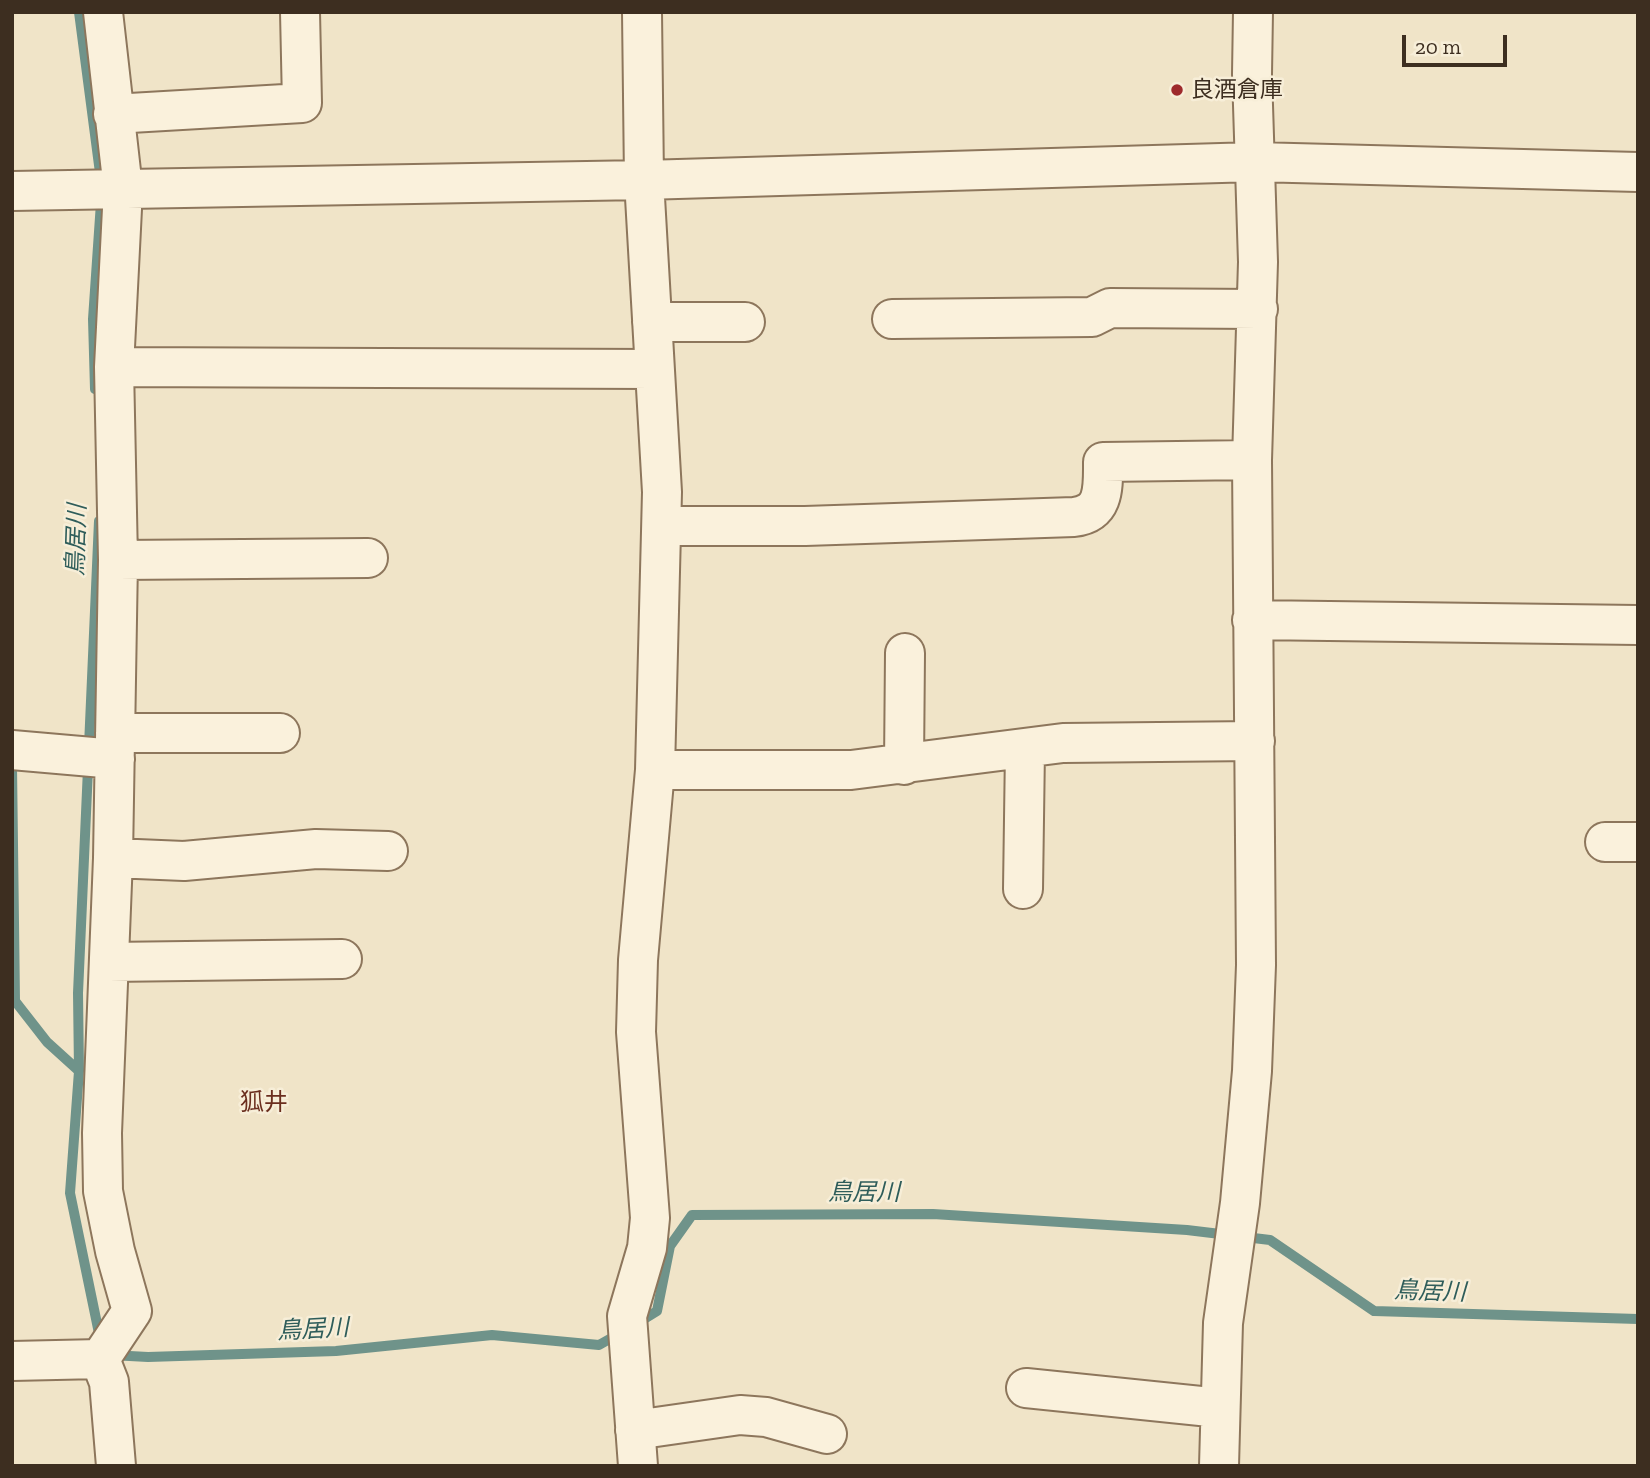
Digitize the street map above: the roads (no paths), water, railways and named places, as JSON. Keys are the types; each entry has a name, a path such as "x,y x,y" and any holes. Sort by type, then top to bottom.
{"street":[{"path":"100,1359 132,1311 115,1251 103,1191 102,1133 113,858 118,560 108,189 113,114 103,12"},
{"path":"113,114 302,103 300,12"},
{"path":"642,12 644,180 662,526 654,770 638,960 636,1032 650,1218 647,1248 627,1316 636,1448 740,1415 766,1417 827,1434"},
{"path":"1219,1466 1223,1323 1240,1202 1252,1071 1256,977 1252,460 1258,309 1253,12"},
{"path":"12,191 644,180 1255,162 1638,172"},
{"path":"892,319 1092,317 1110,308 1258,309"},
{"path":"652,322 745,322"},
{"path":"114,367 654,369"},
{"path":"662,526 806,526 1086,516 1098,507 1103,490 1104,462 1252,460"},
{"path":"118,560 368,558"},
{"path":"1252,620 1638,625"},
{"path":"904,765 905,653"},
{"path":"12,750 75,755 115,746 280,733"},
{"path":"654,770 816,771 904,765 1063,743 1255,741"},
{"path":"1023,889 1025,749"},
{"path":"113,858 184,861 316,849 388,851"},
{"path":"108,962 342,959"},
{"path":"12,1361 100,1359"},
{"path":"100,1359 109,1382 116,1466"},
{"path":"1026,1388 1220,1408"}],"waterway":[{"name":"鳥居川","path":"79,12 102,188 93,319 95,389"},
{"name":"鳥居川","path":"79,1071 78,993 99,521"},
{"path":"12,766 15,1001 47,1042 79,1071 70,1193 101,1343"},
{"name":"鳥居川","path":"636,1324 657,1311 670,1246 692,1215 933,1214 1187,1230 1270,1240 1374,1311 1638,1319"},
{"name":"鳥居川","path":"111,1355 148,1357 336,1351 492,1335 599,1345 622,1332"}],"place":[{"name":"良酒倉庫","path":"1177,90"}],"district":[{"name":"狐井","path":"264,1103"}]}
